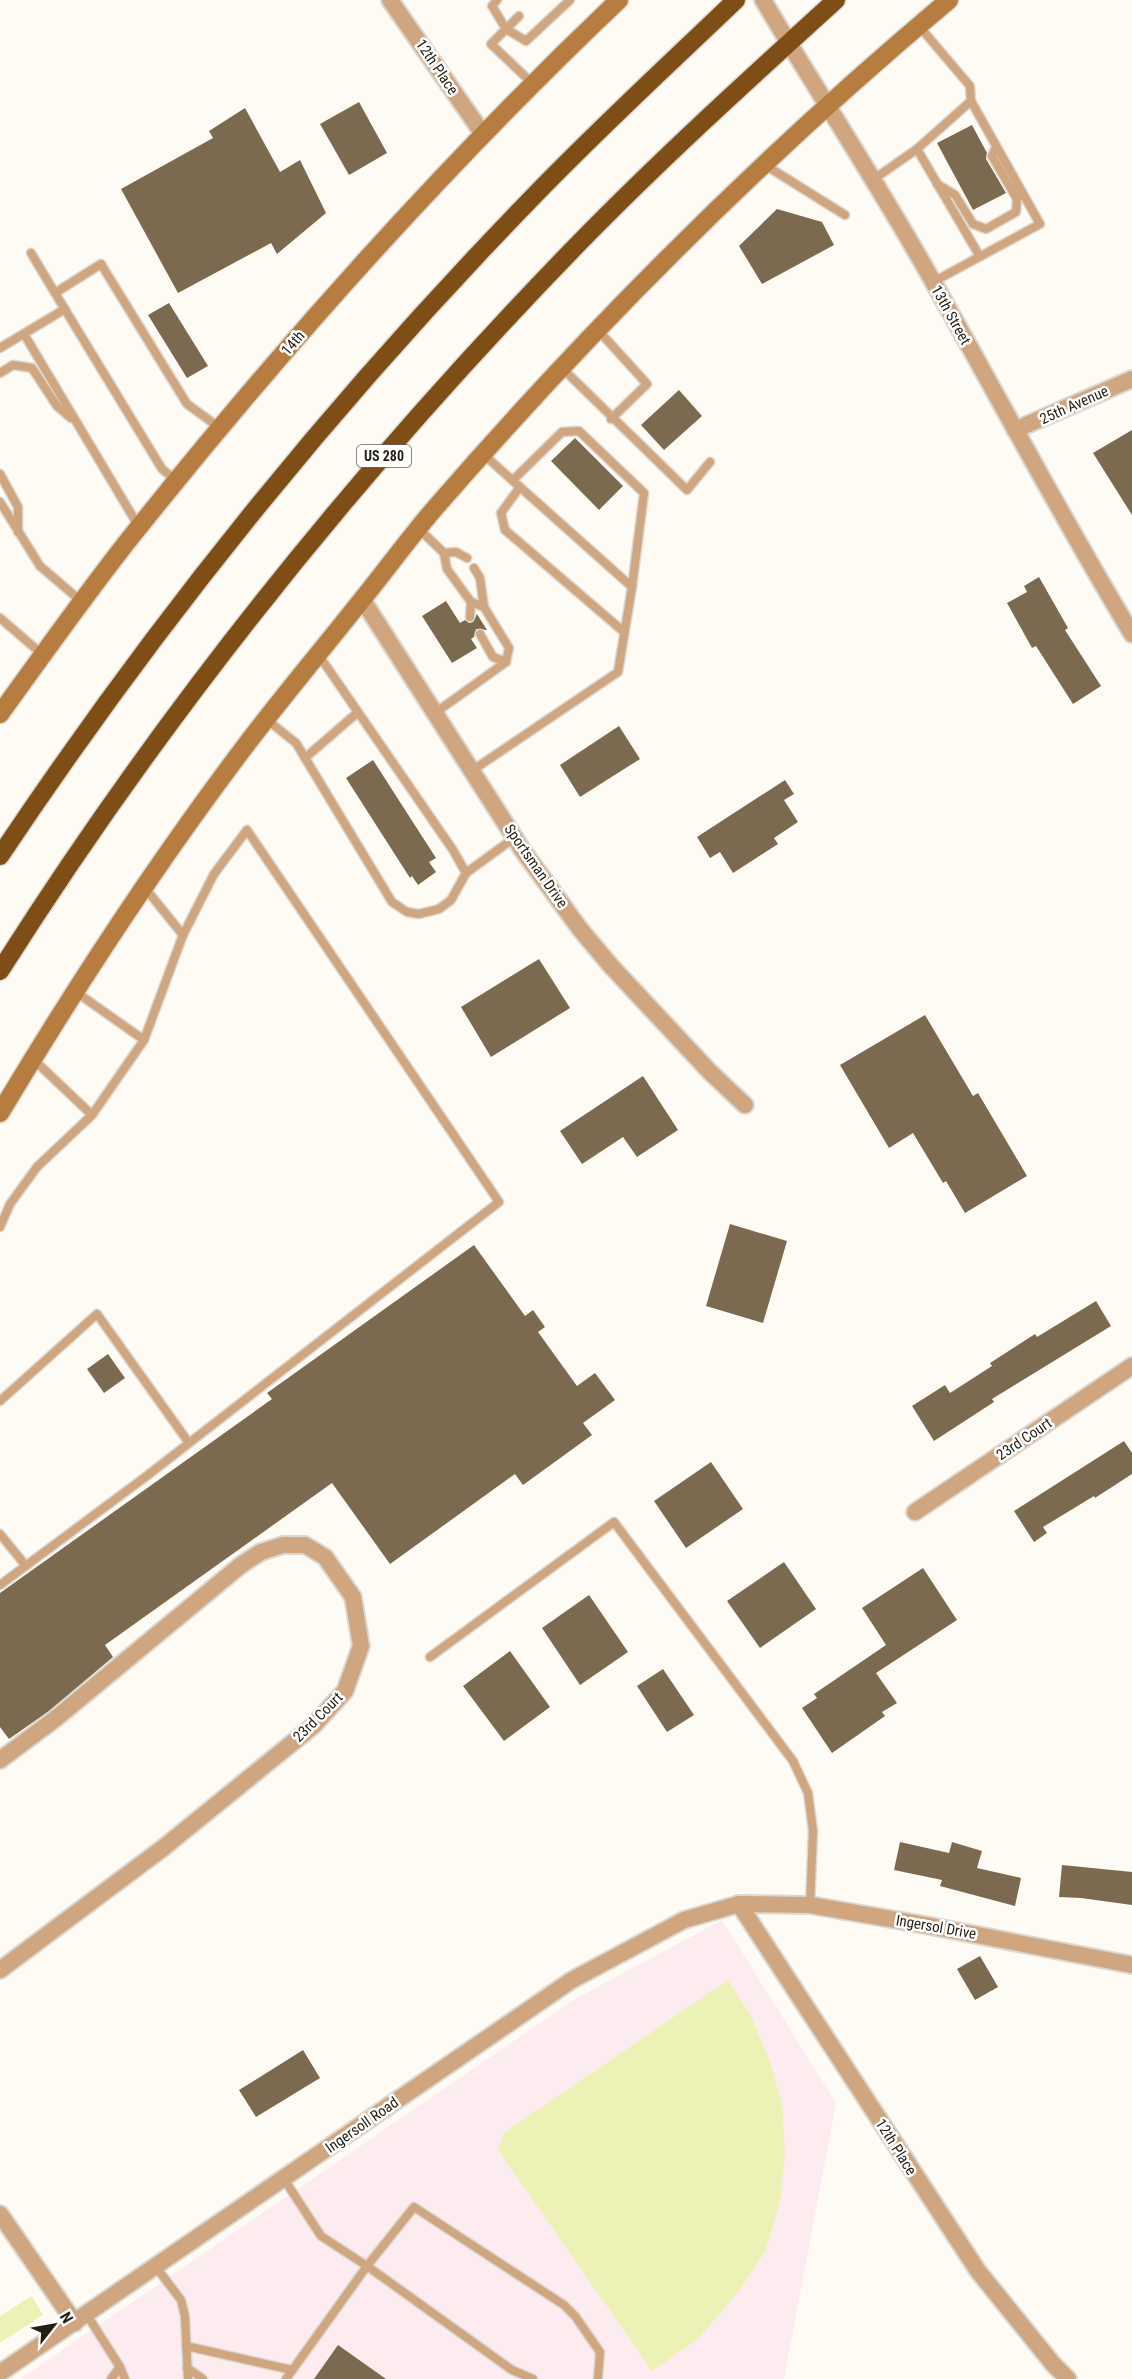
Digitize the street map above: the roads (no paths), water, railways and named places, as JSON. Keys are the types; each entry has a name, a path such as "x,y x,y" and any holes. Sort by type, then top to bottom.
{"highway":[{"path":"0,856 63,762 134,663 284,473 362,381 527,203 736,0"},
{"name":"US 280","path":"0,971 112,801 198,683 359,485 479,350 578,244 682,142 836,0"}],"street":[{"name":"12th Place","path":"390,0 483,134"},
{"name":"13th Street","path":"763,0 874,179 1132,634"},
{"path":"0,1113 76,992 205,800 266,719 419,529 561,368 696,229 827,106 949,0"},
{"name":"14th","path":"0,714 139,527 339,290 483,134 612,2"},
{"name":"25th Avenue","path":"1015,430 1132,379"},
{"name":"Sportsman Drive","path":"362,599 473,770 514,838 580,929 611,966 710,1072 745,1105"},
{"name":"23rd Court","path":"915,1512 1132,1366"},
{"name":"23rd Court","path":"0,1760 55,1719 233,1572 261,1552 283,1545 305,1545 325,1557 353,1597 361,1646 345,1691 313,1726 163,1848 0,1970"},
{"name":"12th Place","path":"739,1904 978,2271 1053,2364 1068,2379"},
{"name":"Ingersol Drive","path":"739,1904 810,1905 925,1924 1132,1965"},
{"name":"Ingersoll Road","path":"0,2373 572,1980 684,1920 739,1904"},
{"path":"0,2214 81,2319"}],"lane":[{"path":"497,0 492,6 506,28 526,40 570,0"},
{"path":"519,16 491,44 532,83"},
{"path":"919,25 970,86 970,101 1040,224 933,282"},
{"path":"874,179 917,149 970,101"},
{"path":"938,184 954,195 973,224 986,229 1016,212 1017,199 992,156 996,147"},
{"path":"917,149 980,255"},
{"path":"765,165 845,215"},
{"path":"31,253 162,469 177,482"},
{"path":"55,293 101,264 187,404 220,429"},
{"path":"0,348 64,309"},
{"path":"598,330 647,384 611,419"},
{"path":"24,334 139,527"},
{"path":"0,372 13,365 32,368 57,406 76,422"},
{"path":"561,368 611,419 687,490 710,462"},
{"path":"473,770 618,672 632,586 644,493 579,431 562,432 517,484 501,513 505,530 624,632"},
{"path":"483,454 632,586"},
{"path":"0,474 18,507 18,532"},
{"path":"0,502 40,566 82,602"},
{"path":"419,529 444,554 447,569 471,602 484,607"},
{"path":"444,554 456,552 467,558"},
{"path":"435,713 506,662 509,648 484,607 480,578 474,568"},
{"path":"470,617 471,602"},
{"path":"0,618 43,655"},
{"path":"480,634 493,657 506,662"},
{"path":"318,654 453,850 466,873"},
{"path":"306,758 357,713"},
{"path":"266,719 296,743 392,902 407,912 419,914 439,909 451,900 466,873 514,838"},
{"path":"0,1227 10,1204 37,1167 92,1115 144,1040 183,935 214,874 247,830 499,1202 189,1443 0,1585"},
{"path":"145,888 183,935"},
{"path":"76,992 144,1040"},
{"path":"33,1059 92,1115"},
{"path":"0,1401 97,1314 189,1443"},
{"path":"430,1656 614,1522 793,1761 808,1793 813,1831 810,1905"},
{"path":"0,1534 26,1566"},
{"path":"284,2179 321,2236 367,2266 512,2370 532,2379"},
{"path":"286,2379 367,2266 414,2207 564,2305 575,2316 600,2352 598,2379"},
{"path":"156,2267 181,2300 186,2316 188,2379"},
{"path":"81,2319 120,2367 125,2379"},
{"path":"186,2346 292,2370"},
{"path":"111,2379 120,2367"},
{"path":"187,2368 203,2379"}]}
